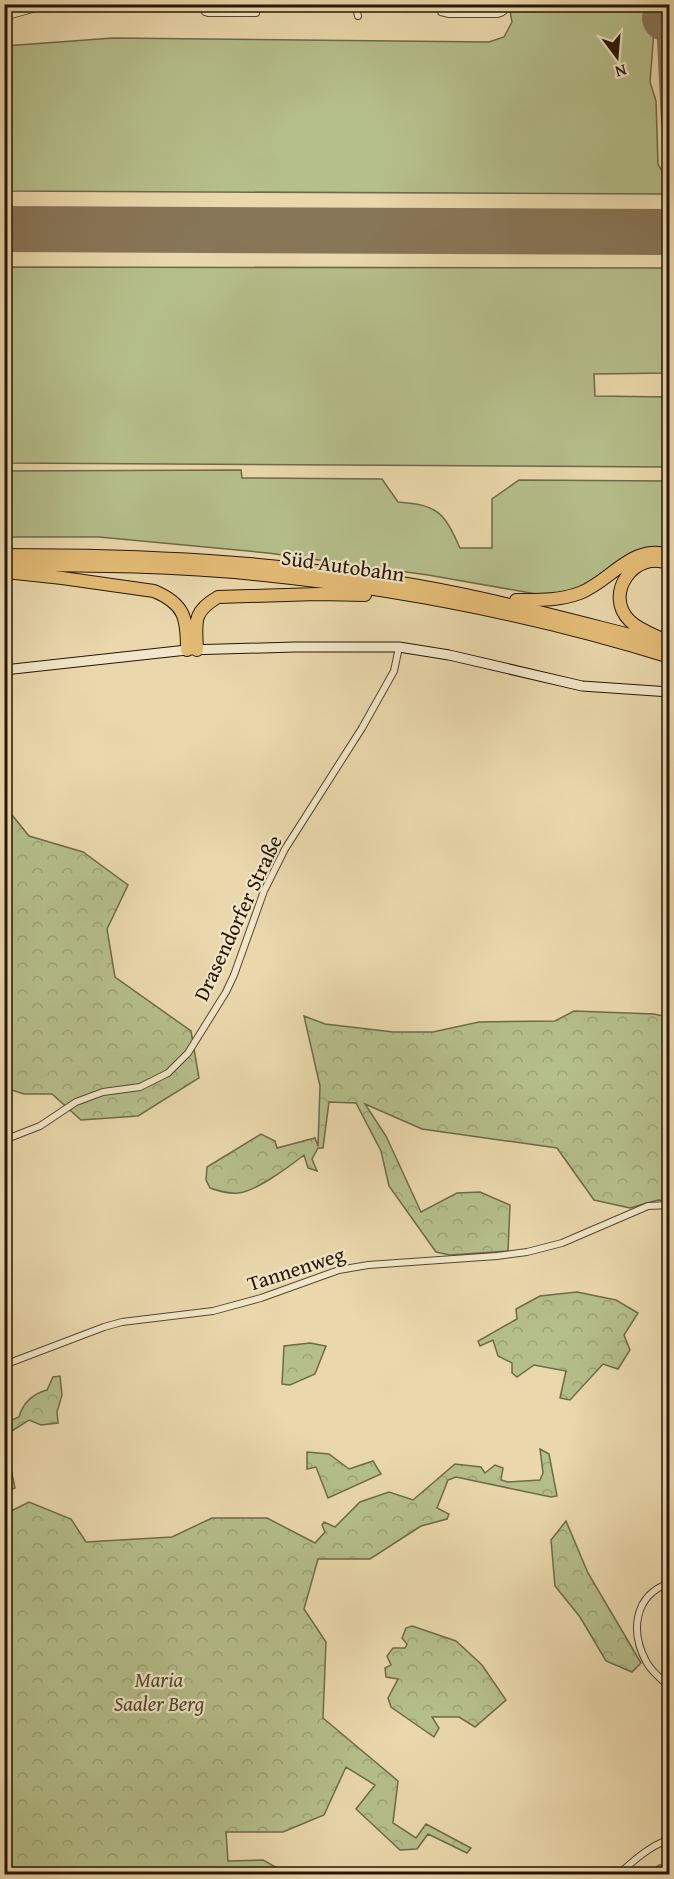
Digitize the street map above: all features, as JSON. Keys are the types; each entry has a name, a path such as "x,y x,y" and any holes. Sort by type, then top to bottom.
{"highway":[{"path":"490,600 564,598 596,584 634,557 655,552 669,555"},
{"name":"Süd Autobahn","path":"4,555 146,557 264,565 411,584 490,600 669,644"},
{"path":"669,564 656,561 637,565 627,574 621,585 620,598 621,607 629,620 669,644"},
{"name":"Süd Autobahn","path":"4,565 141,567 220,572 262,575 396,593 542,622 669,657"},
{"path":"4,572 154,591 168,597 179,606 192,650"},
{"path":"192,650 198,616 204,605 218,597 396,593"}],"main road":[{"path":"4,670 192,650 399,647 448,655 582,686 669,692"}],"street":[{"path":"4,17 50,4"},
{"path":"200,4 208,13 256,13 255,4"},
{"path":"355,4 358,16"},
{"path":"440,4 441,12 449,14 497,15 502,14 506,9 506,4"},
{"name":"Drasendorfer Straße","path":"4,1140 40,1126 76,1102 103,1092 140,1086 150,1082 168,1073 188,1053 226,992 264,891 285,849 362,728 394,671 399,647"},
{"name":"Tannenweg","path":"4,1365 122,1322 213,1311 243,1304 339,1270 368,1265 527,1252 562,1243 648,1206 669,1205"},
{"path":"669,1582 646,1596 640,1607 637,1622 640,1645 648,1665 669,1687"},
{"path":"619,1875 647,1850 669,1839"}],"green space":[{"path":"509,5 656,5 650,82 656,101 658,164 669,184 669,194 5,191 5,46 113,38 489,42 504,37 512,22"},
{"path":"5,267 669,268 669,373 594,374 595,396 669,397 669,467 5,463"},
{"path":"241,470 242,478 382,479 398,502 431,508 444,518 460,548 492,548 492,499 519,480 669,481 669,550 580,588 561,594 542,595 428,575 268,553 99,537 5,537 4,471"},
{"path":"4,805 29,836 83,852 128,885 107,929 115,977 191,1031 199,1078 138,1116 81,1120 52,1094 24,1094 5,1088"},
{"path":"574,1011 654,1014 668,1017 670,1035 669,1201 658,1200 630,1208 594,1200 557,1148 422,1129 365,1104 386,1136 421,1212 457,1193 480,1192 510,1205 508,1251 450,1255 436,1252 389,1186 381,1151 356,1103 329,1102 323,1148 318,1148 312,1159 317,1171 308,1168 304,1155 272,1178 245,1192 231,1193 210,1188 206,1180 207,1167 261,1134 275,1141 277,1148 315,1138 318,1146 320,1086 304,1016 325,1024 393,1032 433,1032 479,1022 555,1021"},
{"path":"577,1292 616,1300 638,1313 624,1335 630,1350 618,1369 603,1364 570,1400 560,1398 566,1371 534,1365 517,1377 512,1373 512,1363 498,1356 493,1340 480,1346 478,1341 517,1319 516,1309 540,1296"},
{"path":"310,1343 326,1346 315,1374 290,1385 282,1384 284,1346"},
{"path":"60,1376 62,1395 57,1412 58,1423 41,1425 29,1420 12,1431 5,1432 5,1423 19,1417 29,1400 47,1390 53,1377"},
{"path":"5,1448 15,1488 10,1490 5,1477"},
{"name":"Maria Saaler Berg","path":"540,1449 549,1454 557,1496 551,1497 456,1477 448,1480 437,1508 449,1514 447,1519 421,1526 370,1559 318,1559 304,1609 326,1642 323,1718 398,1781 393,1823 416,1838 426,1824 471,1848 467,1853 428,1834 417,1849 400,1850 356,1809 375,1785 346,1767 324,1815 283,1832 226,1832 228,1861 263,1860 288,1874 5,1874 5,1514 29,1502 71,1519 86,1542 172,1537 212,1518 267,1518 315,1543 325,1532 322,1525 324,1522 335,1527 360,1502 389,1492 413,1500 455,1464 481,1467 485,1473 495,1465 503,1468 501,1480 508,1482 540,1480 543,1473"},
{"path":"307,1452 329,1454 349,1469 373,1461 381,1474 328,1498 316,1467 307,1469"},
{"path":"566,1521 588,1573 641,1663 632,1672 606,1661 580,1617 555,1586 551,1540"},
{"path":"412,1626 456,1641 482,1665 506,1700 475,1727 459,1717 432,1717 439,1728 434,1737 391,1707 388,1698 398,1679 386,1677 385,1668 391,1665 387,1656 393,1648 405,1648 407,1644 402,1638 406,1628"},
{"path":"659,1865 669,1865 669,1874 647,1874"}],"taxiway":[{"path":"665,18 670,123"}],"runway":[{"path":"665,18 670,18"},
{"path":"4,229 670,232"}]}
